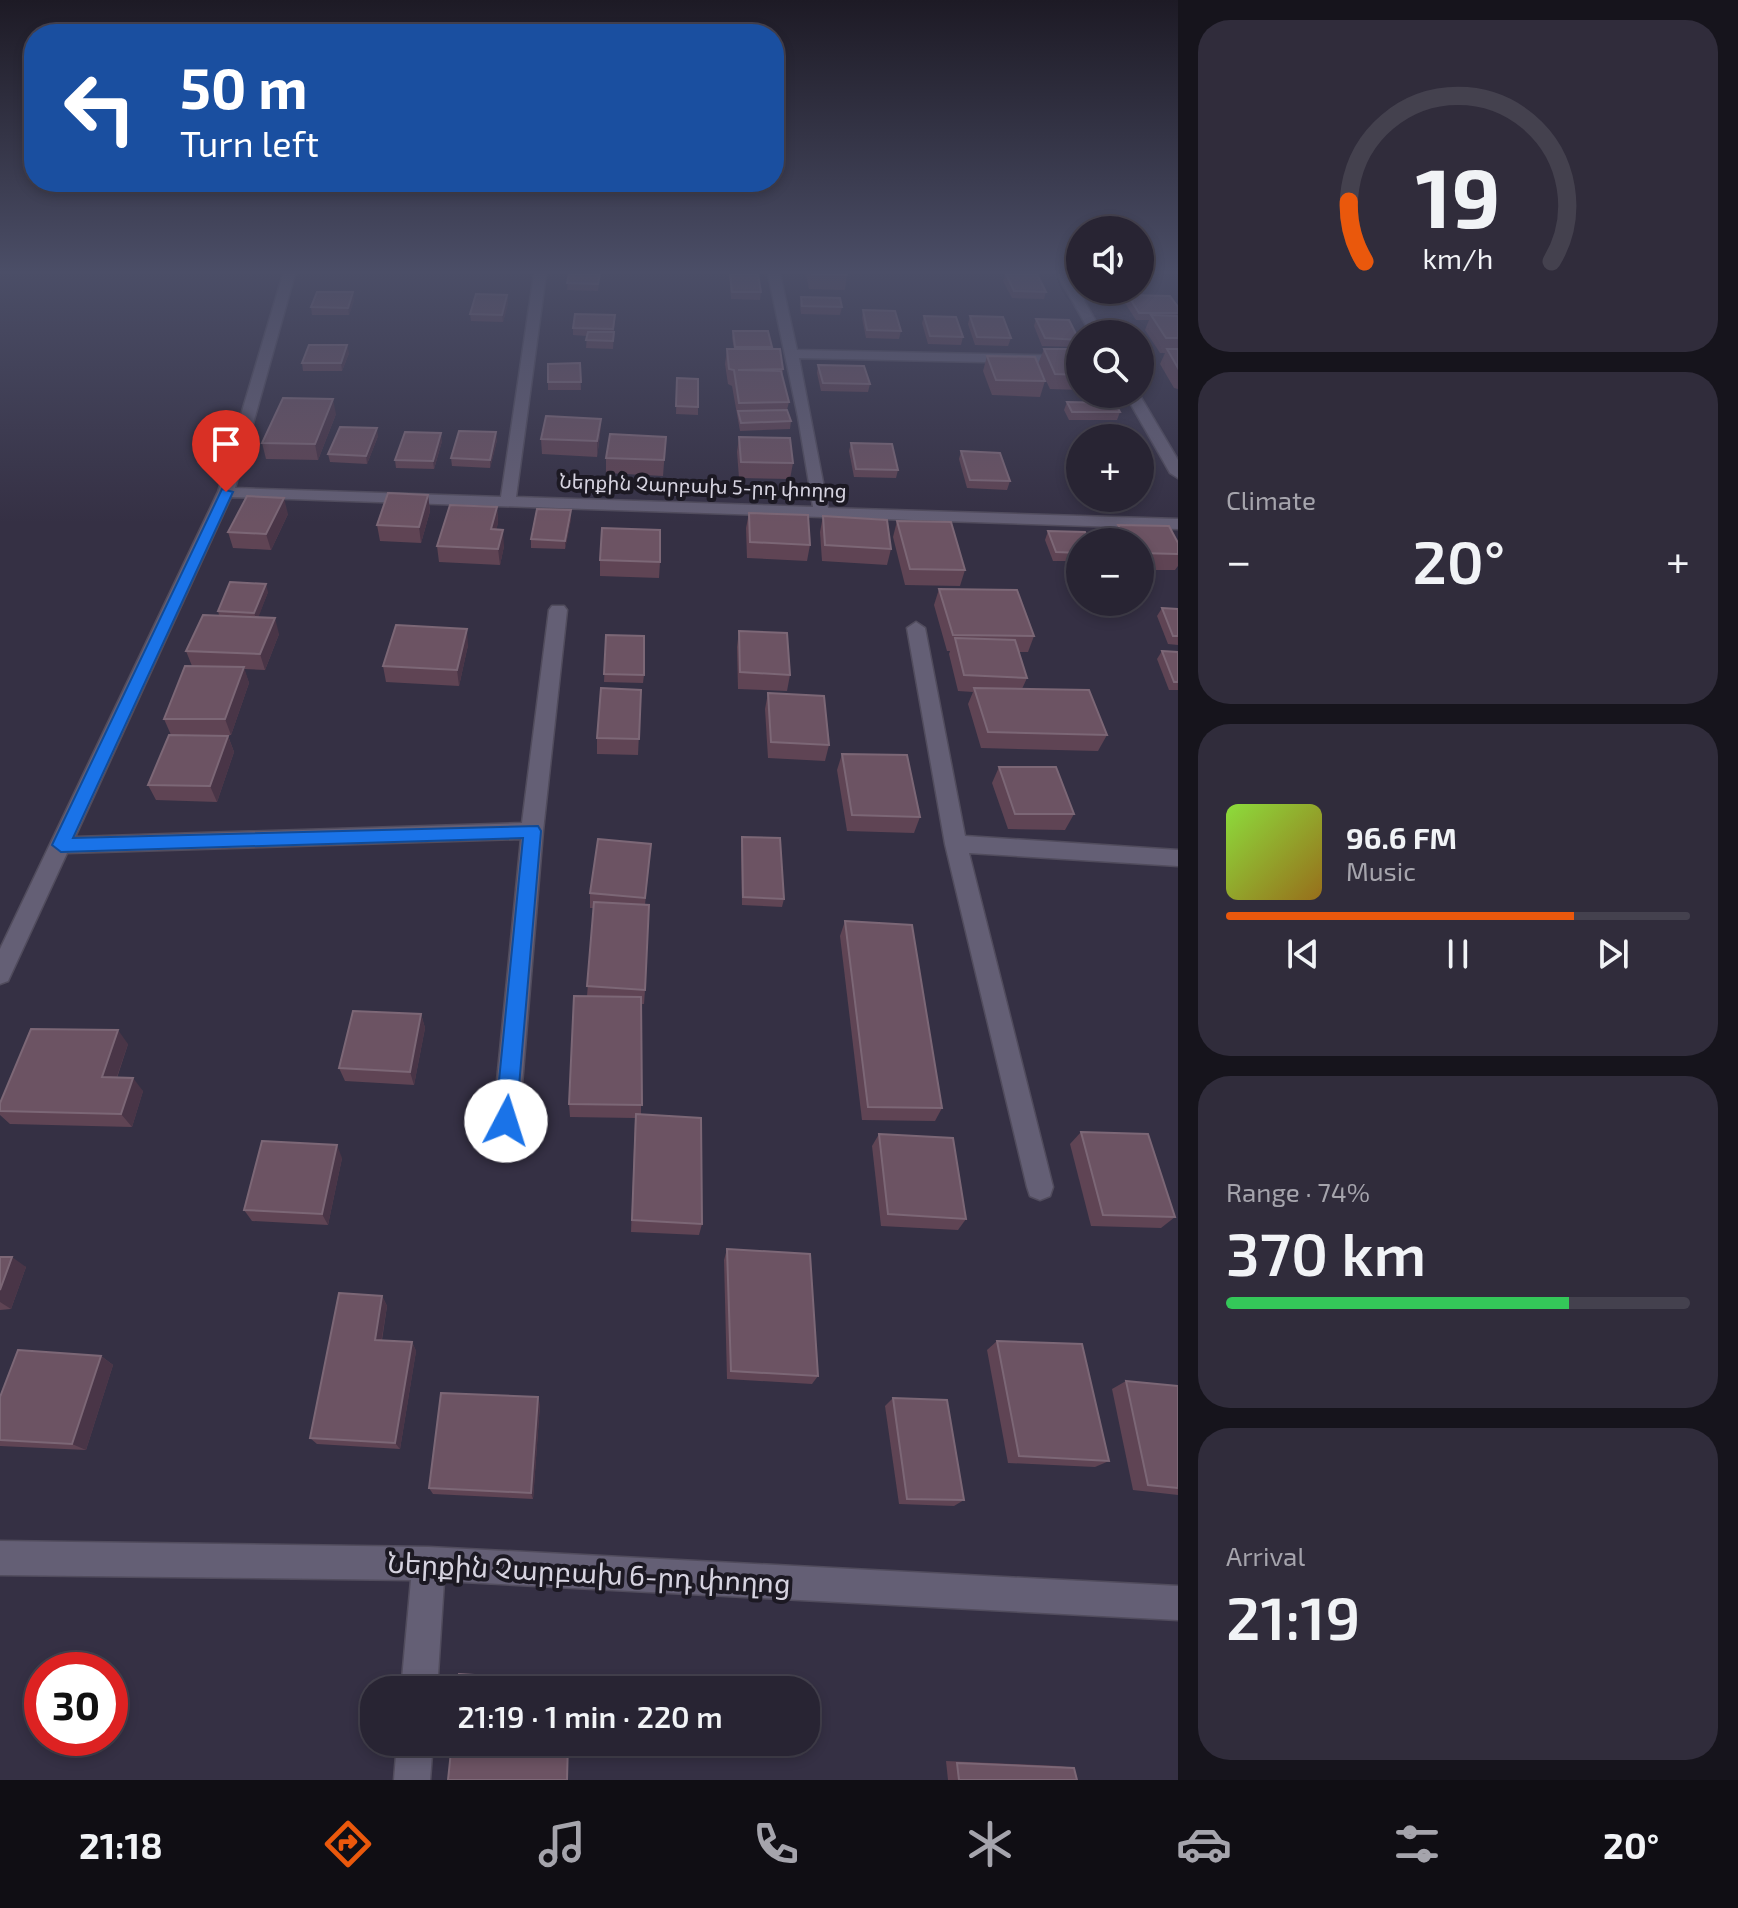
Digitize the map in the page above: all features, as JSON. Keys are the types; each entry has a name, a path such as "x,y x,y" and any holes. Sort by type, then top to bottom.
{"street":[{"path":"0,974 226,492 265,357"},
{"path":"508,499 528,357"},
{"path":"790,357 805,417 821,510"},
{"path":"938,357 1066,360"},
{"path":"1140,408 1178,473"},
{"name":"Ներքին Չարբախ 5-րդ փողոց","path":"226,492 508,499 1178,524"},
{"path":"506,1121 532,831 558,610"},
{"path":"916,628 956,844 1040,1187"},
{"path":"61,845 532,831"},
{"path":"956,844 1178,858"},
{"name":"Ներքին Չարբախ 6-րդ փողոց","path":"0,1558 429,1564 1178,1603"},
{"path":"420,1676 429,1564"},
{"path":"412,1780 414,1756"}],"building":[{"path":"304,357 343,357 341,363 302,363"},
{"path":"728,357 781,357 783,369 738,370 781,371 789,402 739,403 734,370 729,369"},
{"path":"987,357 1035,357 1045,381 996,380"},
{"path":"1048,357 1066,357 1066,374 1055,374"},
{"path":"580,363 581,382 548,382 548,364"},
{"path":"818,365 864,366 870,384 823,383"},
{"path":"677,378 698,379 698,407 676,406"},
{"path":"283,398 333,399 315,444 262,443"},
{"path":"1070,408 1118,408 1120,412 1072,412"},
{"path":"787,410 791,421 741,423 738,411"},
{"path":"546,416 601,419 597,441 541,439"},
{"path":"340,427 377,428 366,456 328,454"},
{"path":"459,431 496,432 490,460 451,458"},
{"path":"405,432 441,433 433,461 395,460"},
{"path":"610,434 666,437 664,460 606,458"},
{"path":"739,437 790,438 793,463 741,462"},
{"path":"851,443 892,444 898,470 856,469"},
{"path":"961,451 1000,453 1010,481 970,480"},
{"path":"388,493 428,495 419,527 377,525"},
{"path":"247,496 284,498 266,534 228,532"},
{"path":"450,505 497,507 491,529 503,530 498,549 437,546"},
{"path":"537,509 571,510 565,541 531,539"},
{"path":"749,513 808,515 810,545 750,542"},
{"path":"823,516 887,520 891,549 825,545"},
{"path":"897,521 951,522 965,570 910,569"},
{"path":"1118,525 1169,526 1178,543 1178,554 1154,553 1154,528 1119,528"},
{"path":"602,528 660,530 660,562 600,560"},
{"path":"1048,531 1066,531 1066,552 1056,552"},
{"path":"230,582 266,584 254,613 218,611"},
{"path":"939,589 1017,590 1034,636 953,635"},
{"path":"1162,608 1178,609 1178,636 1173,636"},
{"path":"203,615 275,618 260,654 186,651"},
{"path":"396,625 467,629 457,670 383,666"},
{"path":"739,631 787,633 790,675 740,672"},
{"path":"606,635 644,636 644,675 604,674"},
{"path":"955,638 1015,640 1027,678 964,675"},
{"path":"1162,651 1178,652 1178,682 1174,682"},
{"path":"185,666 244,667 225,719 164,719"},
{"path":"601,688 641,690 639,739 597,738"},
{"path":"974,688 1089,690 1107,735 988,732"},
{"path":"768,693 824,696 829,745 771,742"},
{"path":"169,735 228,736 210,786 148,785"},
{"path":"842,754 907,755 920,817 852,815"},
{"path":"999,767 1056,767 1074,814 1015,814"},
{"path":"742,837 780,838 784,899 743,897"},
{"path":"598,839 651,844 645,898 590,893"},
{"path":"594,902 649,905 645,990 587,986"},
{"path":"845,921 912,925 942,1108 868,1107"},
{"path":"574,996 641,997 642,1105 569,1104"},
{"path":"353,1011 421,1014 410,1072 339,1068"},
{"path":"31,1029 118,1030 102,1077 133,1078 121,1114 0,1111 0,1103"},
{"path":"636,1114 701,1118 702,1224 632,1220"},
{"path":"1081,1132 1148,1134 1175,1217 1103,1215"},
{"path":"879,1134 953,1138 966,1219 888,1214"},
{"path":"262,1141 337,1145 322,1214 244,1210"},
{"path":"727,1249 810,1254 818,1376 731,1371"},
{"path":"0,1257 12,1257 0,1290"},
{"path":"339,1293 382,1296 375,1340 412,1342 395,1443 310,1438"},
{"path":"997,1341 1082,1344 1109,1461 1019,1456"},
{"path":"18,1350 101,1356 72,1444 0,1440 0,1397"},
{"path":"1126,1381 1178,1386 1178,1488 1148,1485"},
{"path":"441,1393 538,1397 531,1493 429,1488"},
{"path":"893,1398 947,1400 964,1500 907,1499"},
{"path":"451,1756 568,1756 567,1780 448,1780"},
{"path":"957,1763 1074,1768 1077,1780 959,1780"}],"route":[{"path":"226,492 61,845 532,831 506,1121"}]}
